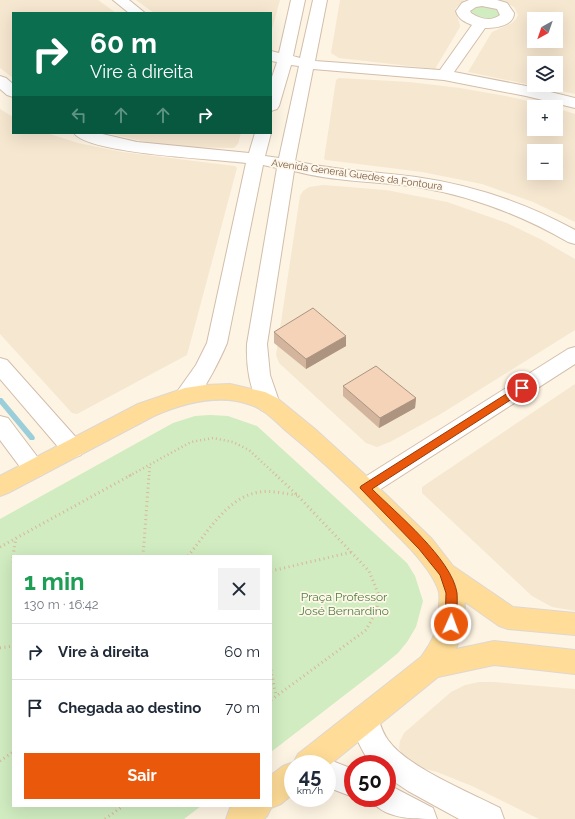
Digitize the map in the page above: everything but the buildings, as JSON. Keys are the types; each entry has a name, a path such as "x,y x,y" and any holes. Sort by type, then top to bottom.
{"main road":[{"path":"0,486 146,410 185,396 205,393 230,392 257,398 269,404 307,436 365,488 423,546 444,573 452,593 451,624 443,648 431,666 319,755"},
{"path":"444,573 508,618 575,624"},
{"path":"431,666 494,653 575,662"},
{"path":"272,793 284,783"},
{"path":"241,819 256,807"}],"street":[{"path":"120,0 137,12"},
{"path":"272,99 278,58 298,0"},
{"path":"269,404 260,382 256,363 257,344 286,164 308,64 320,0"},
{"path":"444,75 481,23"},
{"path":"278,58 308,64 444,75 526,91 575,103"},
{"path":"0,82 12,91"},
{"name":"Avenida General Guedes da Fontoura","path":"86,134 107,140 153,149 286,164 305,169 411,181 455,189 492,200 529,214 575,238"},
{"path":"185,396 200,378 211,359 217,343 255,160 263,134"},
{"path":"365,488 575,354"},
{"path":"0,365 73,449"},
{"path":"0,424 34,469"},
{"path":"365,718 369,734 381,753 403,772 489,819"},
{"path":"396,804 422,819"}],"path":[{"path":"0,547 191,442 213,438 233,442 249,450 297,495 352,552 369,571 378,593 377,610 366,630 272,699"},
{"path":"143,555 150,465"},
{"path":"189,555 228,510 243,497 259,492 297,495"},
{"path":"13,555 16,538"},
{"path":"272,571 352,552"},
{"path":"0,648 12,646"},
{"path":"272,675 276,696"},
{"path":"0,761 12,753"},
{"path":"105,819 122,807"}],"shaded area":[{"path":"0,0 98,0 115,12 12,12 12,77 0,68"},
{"path":"136,0 280,0 272,29 272,12 153,12"},
{"path":"340,0 465,0 455,9 460,27 435,69 339,58 331,53"},
{"path":"500,0 575,0 575,94 563,92 563,56 527,56 527,84 468,72 492,32 512,23 518,15 514,7"},
{"path":"339,78 409,82 460,88 527,101 527,136 563,136 563,110 575,114 575,222 533,202 482,184 422,172 324,159 336,80"},
{"path":"0,109 12,116 12,134 50,134 78,143 122,152 235,166 237,168 187,355 77,414 72,413 0,334"},
{"path":"111,134 241,134 238,144 234,148 173,147"},
{"path":"323,185 386,190 447,202 507,223 542,240 575,259 575,330 439,415 390,442 377,447 366,443 279,363 276,355 300,196 303,191 309,187"},
{"path":"575,384 575,611 552,607 532,596 422,493 422,487"},
{"path":"479,682 575,689 575,819 539,819 472,786 437,772 417,767 402,755 399,748 400,741 404,733 451,692 465,685"}],"green space":[{"path":"492,5 504,13 497,20 474,19 467,9 470,7"},
{"name":"Praça Professor José Bernardino","path":"195,416 228,416 257,426 407,563 415,576 423,601 416,627 398,653 272,751 272,555 12,555 12,807 200,807 184,819 0,819 0,519 173,423"}],"waterway":[{"path":"0,400 32,438"}],"route":[{"path":"451,624 452,593 444,573 423,546 365,488 522,388"}]}
